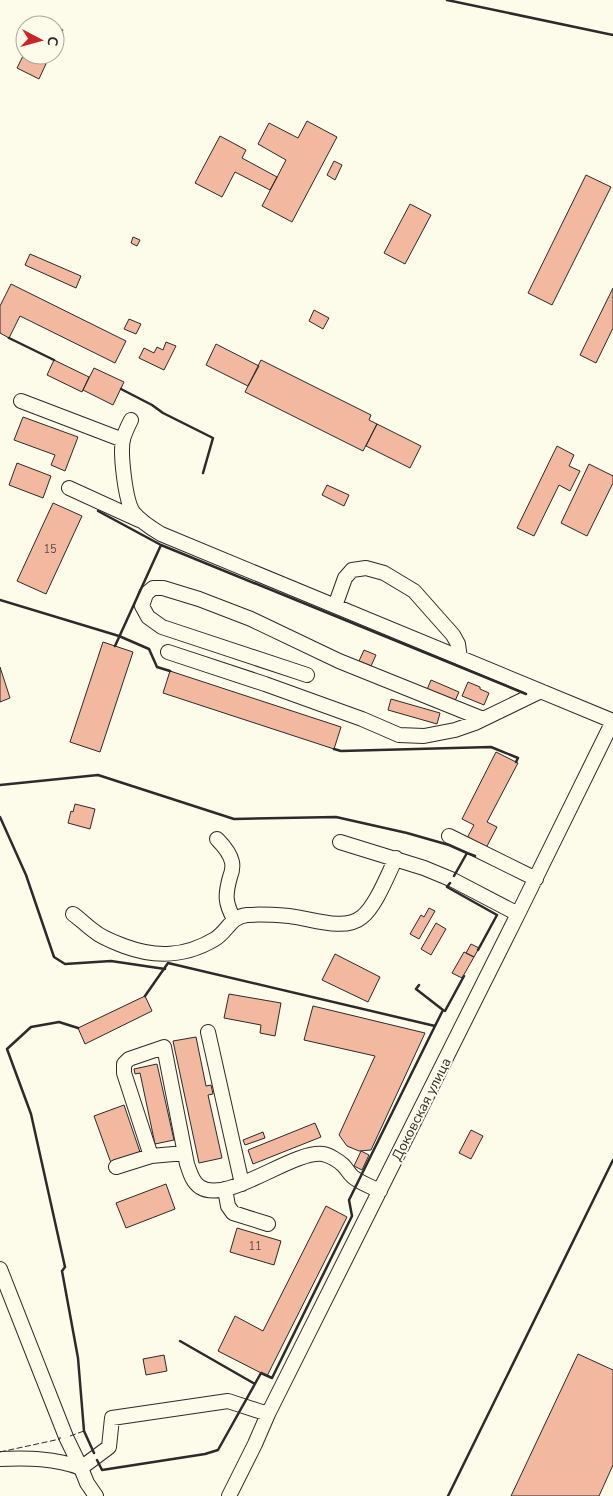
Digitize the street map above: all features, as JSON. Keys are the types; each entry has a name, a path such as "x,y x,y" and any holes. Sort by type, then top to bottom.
{"street":[{"path":"21,401 123,440"},
{"path":"131,420 123,440 127,495 133,511 144,523"},
{"path":"69,488 144,523 161,534 613,721"},
{"path":"335,606 344,578 352,570 366,568 384,573 414,591 453,635 458,644 460,658"},
{"path":"307,675 162,627 148,617 142,606 146,594 153,588 163,588 199,598 251,619 339,661 483,719"},
{"path":"168,652 274,687 362,719 399,735 424,736 455,730 483,719 541,691"},
{"name":"Доковская улица","path":"229,1496 613,721"},
{"path":"449,836 536,879"},
{"path":"217,839 232,860 233,869 226,898 228,909 234,919"},
{"path":"340,842 424,868 453,880 518,914"},
{"path":"73,914 95,932 115,943 140,953 162,956 187,951 208,943 220,936 234,919 246,915 288,916 336,924 350,924 362,917 373,904 396,858"},
{"path":"208,1032 242,1184"},
{"path":"151,1156 124,1072 124,1064 129,1059 164,1047 185,1152 193,1179 201,1188 212,1190 225,1189 242,1184 308,1155 324,1154 343,1165 354,1178 380,1191"},
{"path":"116,1167 151,1156 185,1152"},
{"path":"225,1189 228,1206 233,1213 268,1224"},
{"path":"0,1269 66,1437 87,1483 96,1496"},
{"path":"81,1468 109,1448 112,1418 228,1401 268,1414"},
{"path":"0,1460 49,1459 81,1468"}],"building":[{"path":"18,65 45,65 39,79 17,68"},
{"path":"307,121 337,137 292,222 262,206 286,160 258,144 269,123 298,138"},
{"path":"220,136 246,150 242,158 277,177 270,190 235,172 222,197 195,183"},
{"path":"334,161 342,165 335,180 327,175"},
{"path":"586,175 611,187 552,305 528,293"},
{"path":"410,204 431,215 405,264 384,253"},
{"path":"133,237 140,240 137,246 131,243"},
{"path":"30,254 81,276 76,288 25,265"},
{"path":"11,284 126,341 115,363 20,316 9,338 0,333 0,306"},
{"path":"613,288 613,328 596,363 580,355"},
{"path":"314,310 329,318 323,329 309,321"},
{"path":"129,319 141,324 136,334 124,329"},
{"path":"166,342 176,346 164,370 139,358 144,348 154,353 157,347 163,350"},
{"path":"216,344 259,366 248,386 206,365"},
{"path":"54,360 89,377 82,392 47,375"},
{"path":"261,360 371,415 369,420 377,424 363,451 245,392"},
{"path":"94,368 124,382 113,405 83,390"},
{"path":"23,417 78,437 65,471 51,465 55,455 14,440"},
{"path":"377,424 421,446 410,468 366,446"},
{"path":"557,446 574,455 569,466 580,471 570,491 559,485 534,536 517,528"},
{"path":"17,463 51,476 43,498 9,485"},
{"path":"589,464 613,476 613,483 587,536 561,523"},
{"path":"327,485 349,495 344,506 322,495"},
{"path":"53,503 82,516 46,594 17,581"},
{"path":"103,642 133,652 100,752 70,742"},
{"path":"364,650 376,655 371,666 359,661"},
{"path":"0,667 10,698 0,702"},
{"path":"170,671 341,727 334,749 163,693"},
{"path":"431,680 459,692 454,703 426,692"},
{"path":"468,682 489,693 484,705 462,696"},
{"path":"391,699 440,713 437,724 388,710"},
{"path":"496,752 518,763 487,822 497,827 486,848 467,838 474,825 462,819"},
{"path":"75,804 95,809 90,829 68,823"},
{"path":"429,908 435,911 419,939 410,934 421,915 424,917"},
{"path":"436,923 446,929 431,955 421,949"},
{"path":"471,944 479,948 474,957 466,953"},
{"path":"464,952 474,957 462,978 452,973"},
{"path":"335,954 380,977 368,1002 322,980"},
{"path":"229,994 281,1003 275,1036 260,1033 261,1025 224,1018"},
{"path":"145,996 152,1011 85,1044 78,1028"},
{"path":"313,1006 425,1033 371,1150 359,1151 347,1146 339,1135 375,1056 304,1040"},
{"path":"196,1037 206,1086 211,1085 213,1094 208,1095 222,1158 199,1163 173,1041"},
{"path":"157,1064 174,1140 155,1144 140,1073 135,1074 134,1069"},
{"path":"124,1105 140,1152 111,1163 94,1116"},
{"path":"315,1123 321,1137 253,1164 248,1150"},
{"path":"471,1130 483,1136 471,1159 459,1153"},
{"path":"263,1132 265,1138 245,1145 243,1140"},
{"path":"361,1151 369,1155 362,1170 354,1166"},
{"path":"166,1184 175,1209 126,1228 116,1203"},
{"path":"326,1206 347,1217 267,1376 218,1351 235,1316 263,1331"},
{"path":"237,1228 281,1241 274,1265 230,1252"},
{"path":"578,1354 613,1370 613,1465 599,1496 511,1496"},
{"path":"164,1355 167,1371 146,1375 143,1359"}],"fence":[{"path":"70,1436 84,1431"},
{"path":"0,1452 60,1439 60,1437"}],"wall":[{"path":"447,0 613,35"},
{"path":"9,338 54,360"},
{"path":"121,389 213,438 203,473"},
{"path":"98,511 161,545 526,694"},
{"path":"115,646 161,545"},
{"path":"0,600 119,636 149,649 157,667 170,671"},
{"path":"334,749 341,751 491,747 518,758 516,762"},
{"path":"0,785 98,775 234,819 336,817 407,833 449,845 467,853"},
{"path":"0,817 26,875 54,957 65,964 111,961 165,969"},
{"path":"454,876 467,853 475,856"},
{"path":"450,883 447,887 497,915 478,950"},
{"path":"145,996 168,963 435,1026"},
{"path":"97,1460 102,1470 205,1454 218,1450 261,1373 272,1378 352,1216 349,1200 443,1010 445,1011 464,976"},
{"path":"419,985 416,989 443,1010"},
{"path":"78,1028 59,1022 31,1027 7,1049 31,1114 65,1267 62,1271 78,1358 84,1431 94,1453"},
{"path":"448,1496 613,1160"},
{"path":"180,1341 255,1384"}]}
